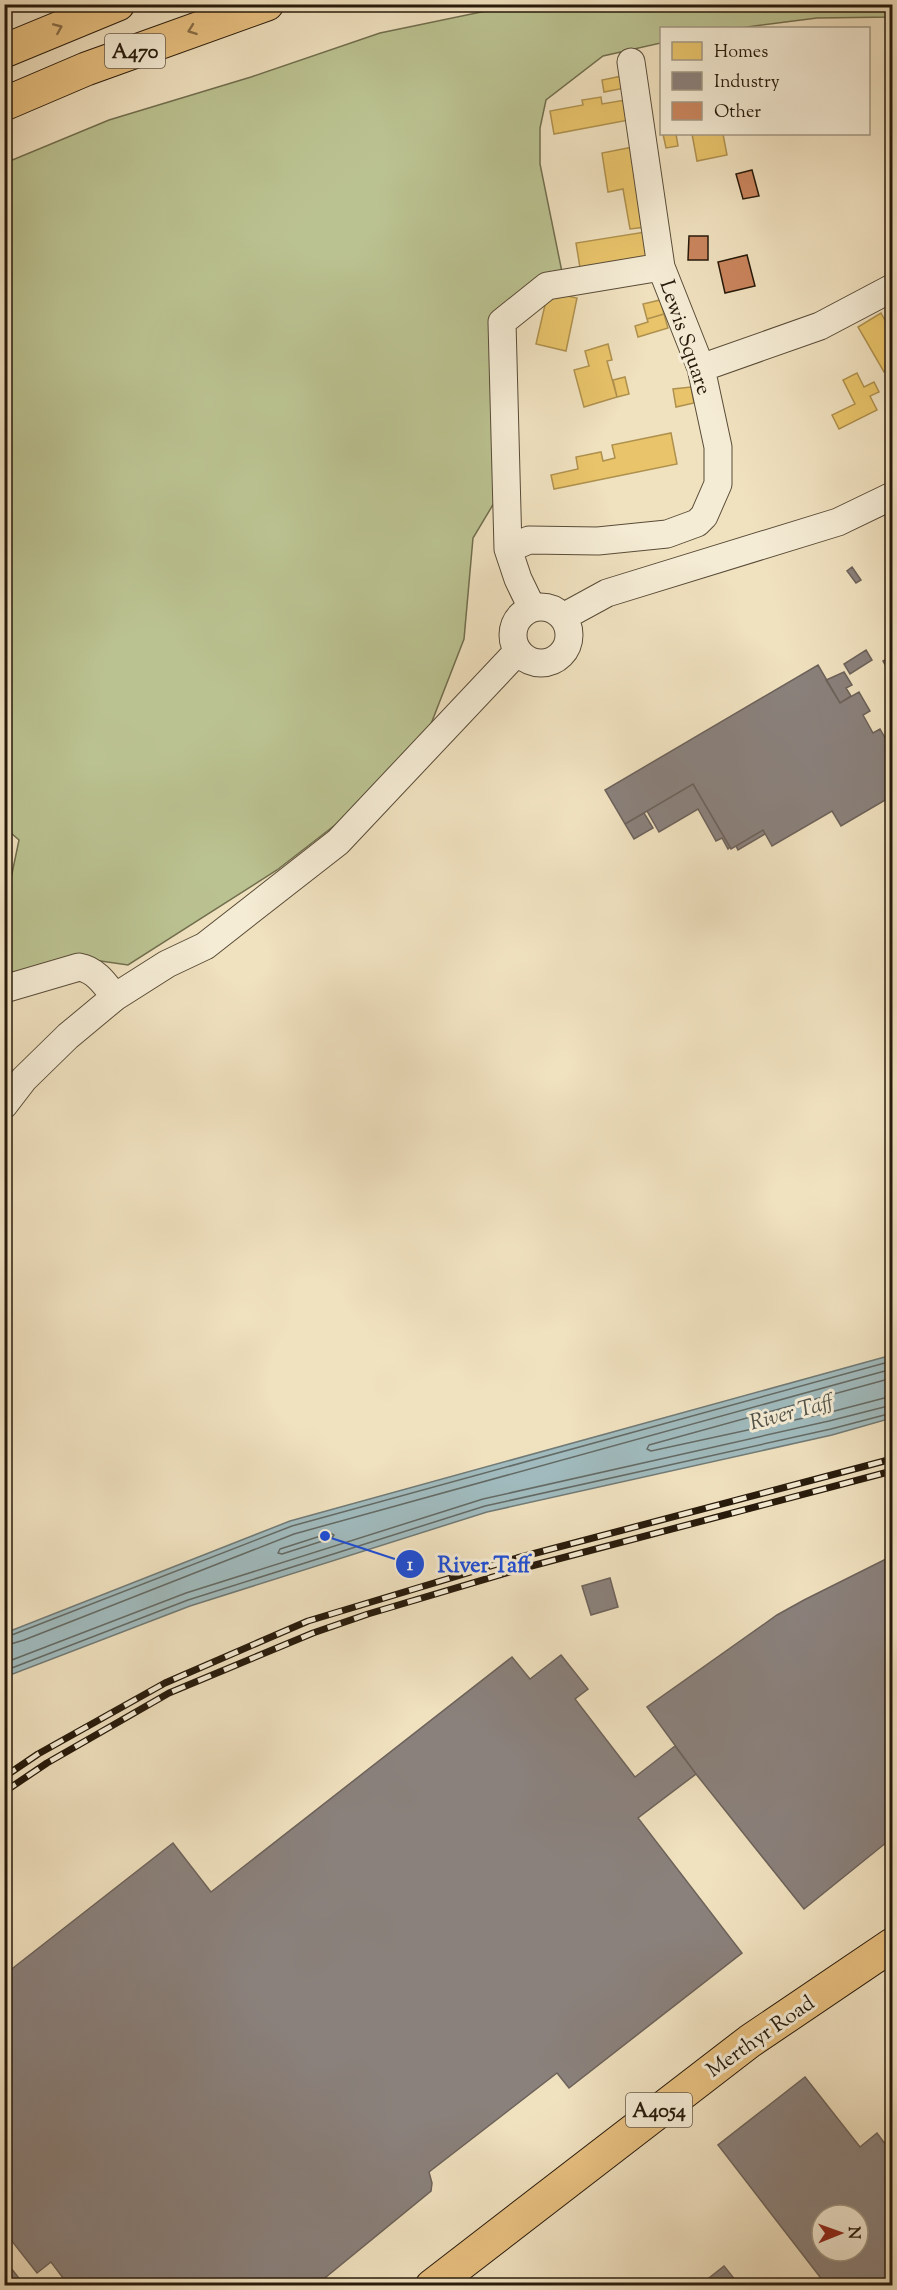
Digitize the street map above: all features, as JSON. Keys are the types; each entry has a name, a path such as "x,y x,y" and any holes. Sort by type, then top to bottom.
{"main road":[{"name":"A470","path":"4,51 117,4"},
{"name":"A470","path":"4,104 86,69 267,4"},
{"name":"Merthyr Road","path":"432,2286 750,2041 892,1945"}],"street":[{"name":"Lewis Square","path":"508,549 529,540 598,541 667,534 697,523 705,516 718,484 718,447 701,368 661,267 631,62"},
{"path":"532,608 518,579 508,549 502,322 547,286 661,267"},
{"path":"701,368 820,326 892,288"},
{"path":"563,617 607,593 838,522 892,496"},
{"path":"532,608 549,608 563,617 570,633 566,649 553,661 537,663 523,657 514,643 514,626 524,612 532,608"},
{"path":"4,1105 24,1079 68,1036 115,997 167,964 205,946 338,842 518,651"},
{"path":"4,989 79,968 87,969 101,979 115,997"}],"green space":[{"path":"515,5 892,5 892,17 817,18 747,27 660,27 660,43 603,56 546,100 540,128 540,164 562,272 493,319 497,498 473,538 464,639 429,729 348,815 277,870 128,965 73,957 5,977 5,907 19,840 4,827 5,163 109,120 251,77 380,33"}],"water":[{"path":"892,1355 892,1418 832,1435 487,1512 190,1606 5,1677 5,1633 290,1521"}],"building: Homes":[{"path":"622,76 625,88 604,92 602,80"},
{"path":"601,97 602,104 625,100 629,120 554,134 550,111 583,105 582,100"},
{"path":"663,135 676,135 678,146 666,148"},
{"path":"692,135 723,135 727,155 697,161"},
{"path":"633,147 646,227 630,229 623,189 608,192 602,153"},
{"path":"645,232 649,263 581,274 576,243"},
{"path":"548,292 577,298 566,351 536,344"},
{"path":"660,300 664,314 647,319 643,304"},
{"path":"881,313 892,333 892,367 884,372 858,327"},
{"path":"664,314 668,328 638,337 635,326 648,322 647,319"},
{"path":"608,344 612,360 607,361 617,397 584,407 574,370 589,366 585,351"},
{"path":"857,373 864,387 874,382 879,392 870,396 877,410 839,429 832,415 855,404 843,380"},
{"path":"625,377 629,394 617,397 613,380"},
{"path":"691,387 694,403 676,407 673,389"},
{"path":"671,433 677,464 554,489 551,475 578,469 576,457 601,452 603,461 615,458 612,445"}],"building: Industry":[{"path":"852,567 861,580 856,583 847,571"},
{"path":"866,650 872,660 850,674 844,664"},
{"path":"892,656 892,672 890,673 883,661"},
{"path":"818,665 840,703 859,692 870,711 863,715 873,733 880,729 892,750 892,796 841,826 832,811 772,846 763,830 731,849 693,784 625,824 605,790"},
{"path":"844,672 852,685 846,688 851,696 840,703 826,680"},
{"path":"693,784 730,847 728,849 722,838 716,841 698,809 659,832 647,811"},
{"path":"644,813 653,828 634,839 625,824"},
{"path":"763,830 765,834 738,850 736,846"},
{"path":"892,1556 892,1838 804,1909 696,1774 647,1707 777,1615"},
{"path":"610,1578 618,1607 591,1615 582,1586"},
{"path":"561,1655 588,1689 575,1699 635,1777 675,1746 696,1774 638,1818 742,1953 569,2088 557,2073 429,2172 432,2183 431,2191 315,2286 69,2286 51,2262 37,2273 4,2231 4,1975 173,1843 211,1892 512,1657 530,1679"},
{"path":"805,2077 860,2147 877,2133 892,2153 892,2280 886,2286 827,2286 718,2145"},
{"path":"4,2259 25,2286 4,2286"},
{"path":"724,2266 740,2286 699,2286"}],"building: Other":[{"path":"752,170 759,196 743,199 736,174"},
{"path":"689,236 708,236 708,260 688,260"},
{"path":"747,255 755,286 725,293 718,262"}],"railway":[{"path":"4,1777 38,1754 165,1683 308,1621 517,1558 892,1459"},
{"path":"4,1792 47,1763 169,1693 313,1633 368,1614 520,1569 892,1471"}],"place":[{"name":"River Taff","path":"325,1536"}]}
